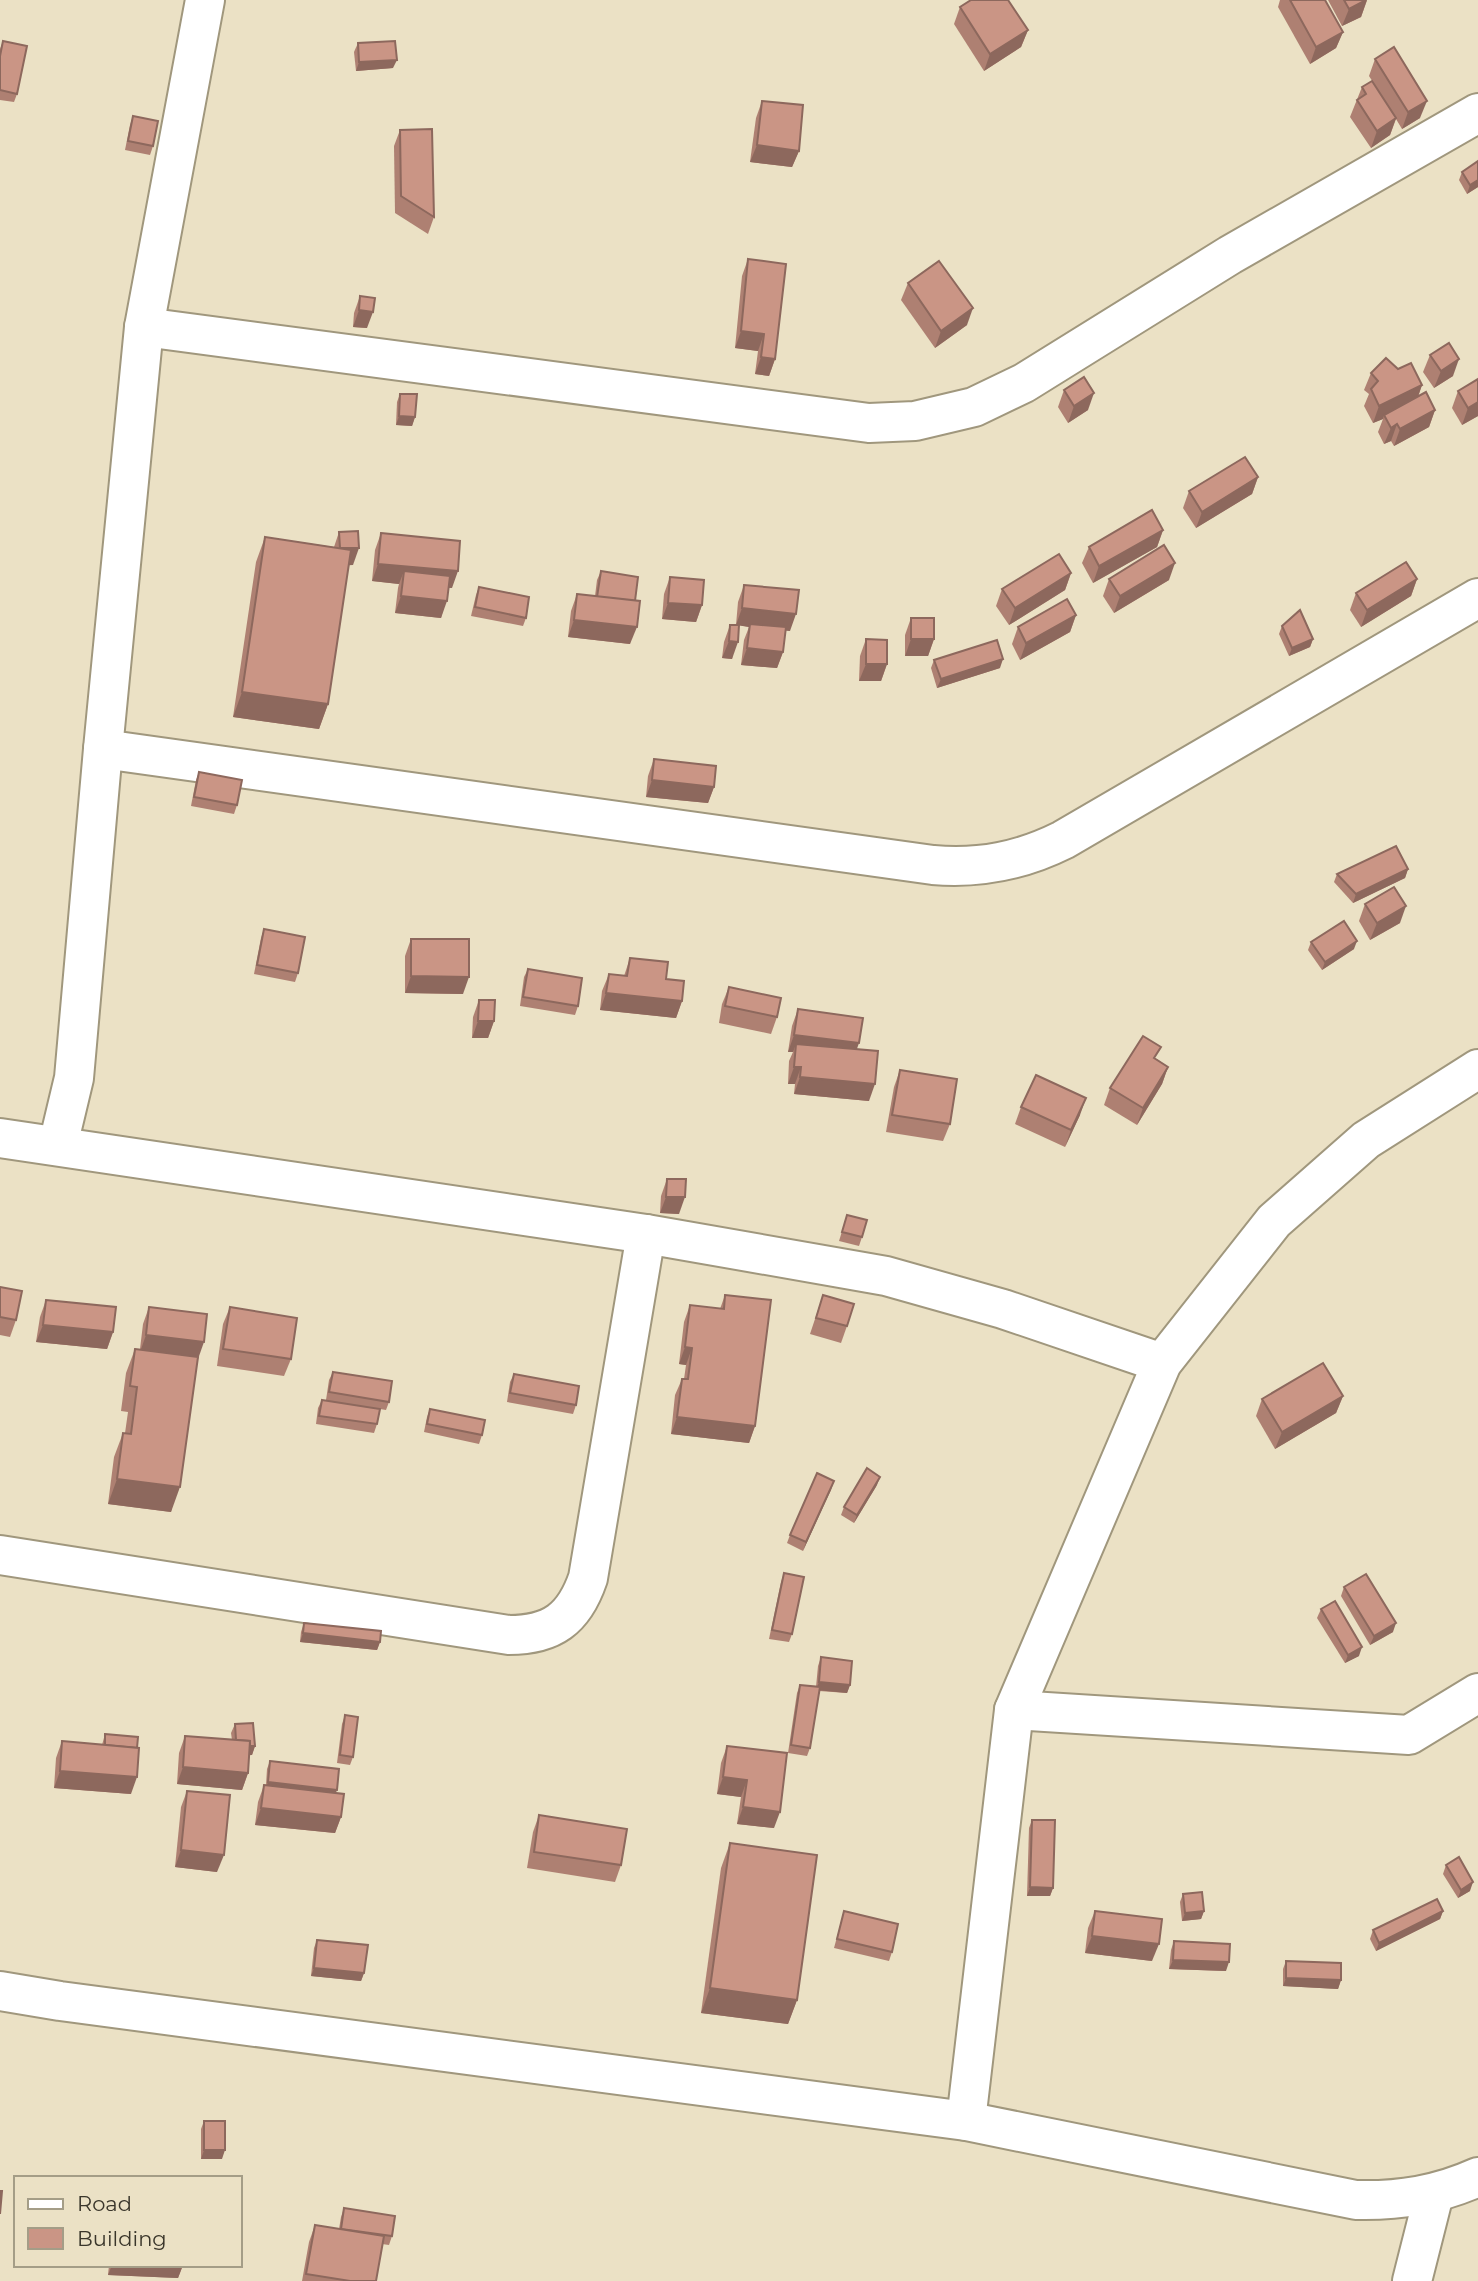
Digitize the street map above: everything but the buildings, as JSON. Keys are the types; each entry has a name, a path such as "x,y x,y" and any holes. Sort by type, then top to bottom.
{"street":[{"path":"58,1145 74,1078 144,327 205,0"},
{"path":"144,327 869,423 915,421 974,407 1024,383 1230,255 1478,113"},
{"path":"103,749 933,865 978,866 1022,858 1063,840 1478,598"},
{"path":"966,2121 1014,1710 1161,1363 1274,1221 1366,1140 1478,1069"},
{"path":"0,1138 646,1234 886,1276 1003,1309 1161,1363"},
{"path":"0,1555 509,1635 530,1635 551,1628 568,1616 581,1599 588,1578 646,1234"},
{"path":"1014,1710 1409,1735 1478,1693"},
{"path":"0,1991 966,2121 1330,2196 1382,2201 1434,2194 1478,2177"},
{"path":"1412,2281 1434,2194"}]}
